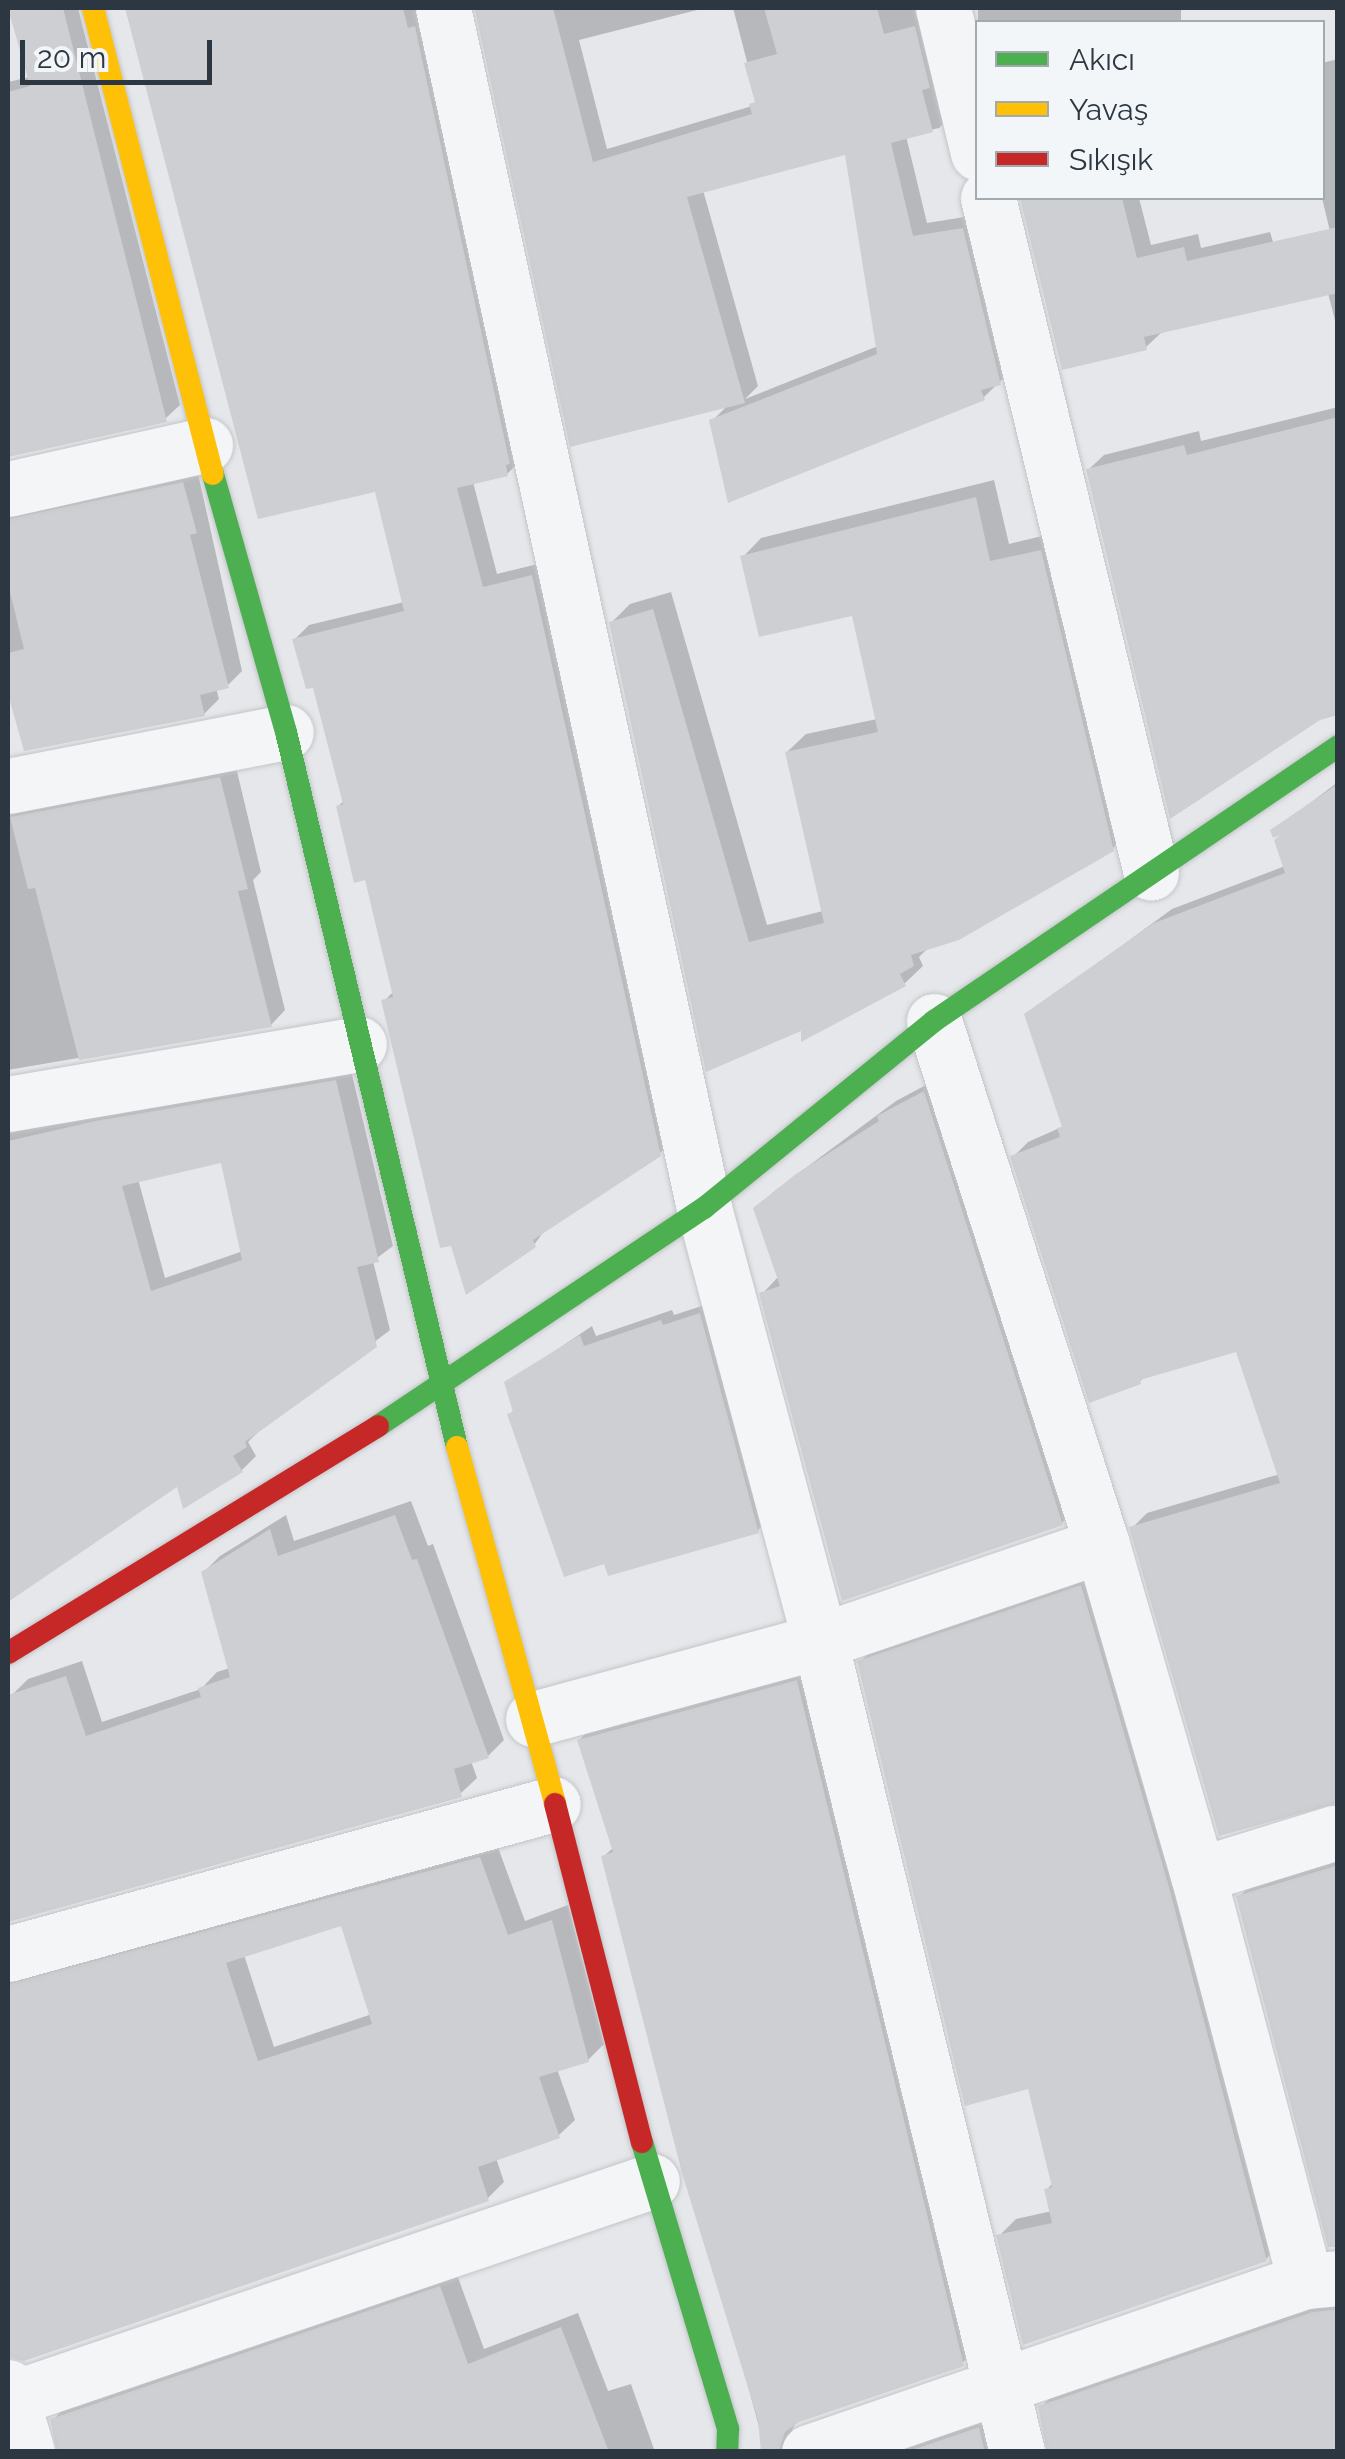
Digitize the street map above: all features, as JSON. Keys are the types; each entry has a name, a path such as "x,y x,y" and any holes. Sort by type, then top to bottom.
{"street":[{"path":"93,8 206,445 286,732 441,1388 533,1719 652,2181 728,2429 728,2452"},
{"path":"442,8 704,1208 820,1641 1017,2452"},
{"path":"942,8 975,141"},
{"path":"988,200 1151,874"},
{"path":"8,489 206,445"},
{"path":"8,786 286,732"},
{"path":"8,1652 441,1388 704,1208 934,1020 1338,746"},
{"path":"809,2452 1321,2279 1102,1545 934,1020"},
{"path":"8,1104 359,1044"},
{"path":"533,1719 820,1641 1102,1545"},
{"path":"8,1954 553,1804"},
{"path":"1198,1875 1334,1833"},
{"path":"27,2452 9,2396 652,2181"}],"building":[{"path":"8,8 63,8 167,422 8,457 8,92 30,86"},
{"path":"125,8 403,8 408,28 415,26 510,464 506,465 508,476 457,488 483,587 532,575 661,1156 533,1240 536,1247 466,1295 451,1246 440,1248 381,1000 393,997 365,880 354,883 336,806 343,804 313,688 306,689 292,639 404,611 375,492 258,519"},
{"path":"553,8 593,162 752,114 749,104 755,102 744,63 777,54 764,8 877,8 884,34 915,26 930,88 922,90 933,132 891,143 913,236 963,228 1001,385 981,390 985,400 728,503 709,420 877,354 845,155 687,197 745,403 570,447 475,10"},
{"path":"1020,200 1122,200 1137,258 1184,247 1187,261 1338,227 1338,293 1144,337 1147,350 1062,370"},
{"path":"1338,417 1338,715 1320,720 1170,819 1086,469 1184,445 1187,455"},
{"path":"183,482 197,533 190,535 229,688 200,695 205,716 24,751 8,694 8,653 24,649 8,584 8,519"},
{"path":"976,497 990,561 1041,550 1114,851 959,940 911,955 914,966 900,974 906,986 801,1042 801,1031 706,1072 609,622 653,609 749,942 824,923 785,752 878,732 852,616 759,637 740,556"},
{"path":"220,777 248,889 238,891 272,1027 79,1060 35,888 28,889 10,817"},
{"path":"1338,784 1338,1803 1219,1836 1129,1527 1280,1483 1236,1352 1140,1380 1141,1384 1089,1403 1010,1156 1060,1137 1057,1128 1062,1127 1024,1014 1154,923 1285,873 1274,840 1280,835 1273,838 1270,830"},
{"path":"336,1080 379,1262 357,1267 377,1347 245,1442 247,1447 233,1456 243,1472 183,1509 177,1487 8,1602 8,1141 95,1121","holes":["221,1163 242,1260 151,1291 122,1186"]},
{"path":"924,1091 1063,1525 842,1601 759,1293 780,1286 753,1208 796,1174 879,1121 877,1116"},
{"path":"700,1313 759,1533 608,1576 604,1564 564,1577 507,1414 513,1412 504,1382 580,1335 584,1346 661,1320 663,1325"},
{"path":"395,1515 412,1560 417,1559 489,1758 454,1769 462,1797 8,1922 8,1695 66,1676 86,1736 201,1697 198,1688 230,1677 201,1572 270,1529 278,1556"},
{"path":"1081,1585 1168,1883 1267,2261 1023,2345 996,2235 1052,2223 1044,2189 1052,2187 1028,2089 965,2106 857,1661"},
{"path":"797,1680 964,2366 799,2422 785,2432 779,2452 761,2452 758,2420 682,2173 601,1856 613,1852 577,1740"},
{"path":"480,1857 508,1935 552,1920 589,2062 539,2077 560,2138 478,2167 489,2201 24,2361 8,2357 8,1984","holes":["341,1926 372,2024 258,2061 226,1963"]},
{"path":"1338,1865 1338,2247 1328,2247 1236,1896"},
{"path":"440,2286 468,2364 561,2327 609,2452 57,2452 50,2419"},
{"path":"1338,2309 1338,2452 1047,2452 1038,2406 1312,2312"},
{"path":"979,2427 985,2452 906,2452"}],"traffic: fast":[{"path":"213,474 286,732 457,1447"},
{"path":"378,1426 704,1208 934,1021 1338,746"},
{"path":"642,2142 728,2429 727,2452"}],"traffic: slow":[{"path":"93,8 213,474"},
{"path":"457,1447 555,1804"}],"traffic: jam":[{"path":"8,1653 378,1426"},
{"path":"555,1804 642,2142"}]}
